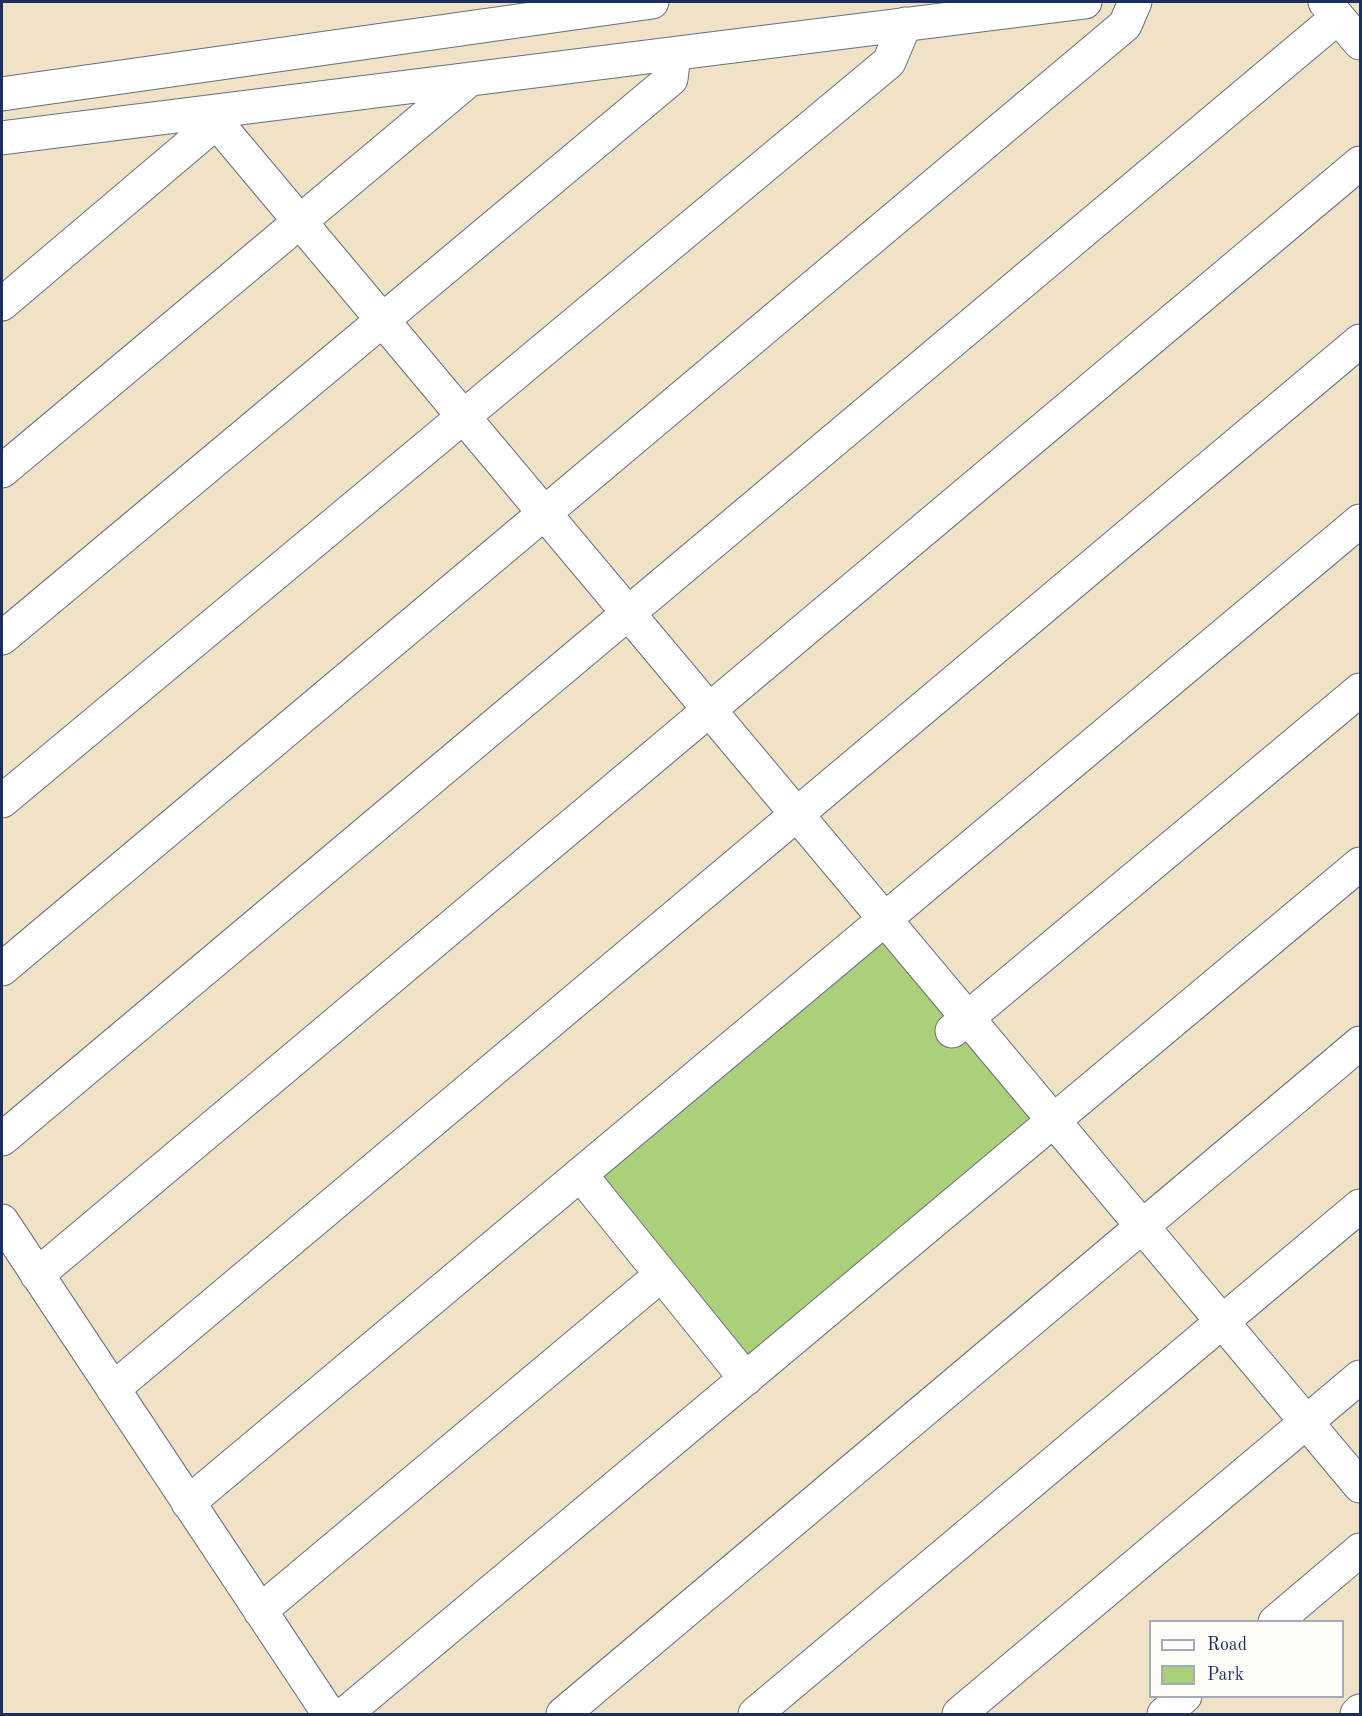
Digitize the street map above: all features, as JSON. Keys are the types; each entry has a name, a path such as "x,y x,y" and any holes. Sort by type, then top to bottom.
{"street":[{"path":"2,94 652,2"},
{"path":"2,138 219,114 470,79 1085,2"},
{"path":"2,969 1125,25 1134,2"},
{"path":"2,1139 628,613 1332,9 1360,43"},
{"path":"2,801 889,62 905,24"},
{"path":"2,638 671,79 674,54"},
{"path":"2,471 470,79"},
{"path":"219,114 300,221 885,919 960,1024 1055,1121 1360,1486"},
{"path":"2,304 219,114"},
{"path":"37,1275 1360,163"},
{"path":"113,1389 1360,341"},
{"path":"188,1503 1360,521"},
{"path":"960,1024 1360,690"},
{"path":"345,1714 1360,864"},
{"path":"563,1714 1360,1043"},
{"path":"580,1174 746,1379"},
{"path":"755,1714 1360,1206"},
{"path":"2,1221 329,1714"},
{"path":"260,1611 661,1275"},
{"path":"959,1714 1360,1377"},
{"path":"1277,1620 1360,1550"},
{"path":"1164,1714 1183,1698"},
{"path":"1357,1714 1360,1711"}],"green space":[{"path":"883,938 1034,1116 746,1363 593,1177"}]}
